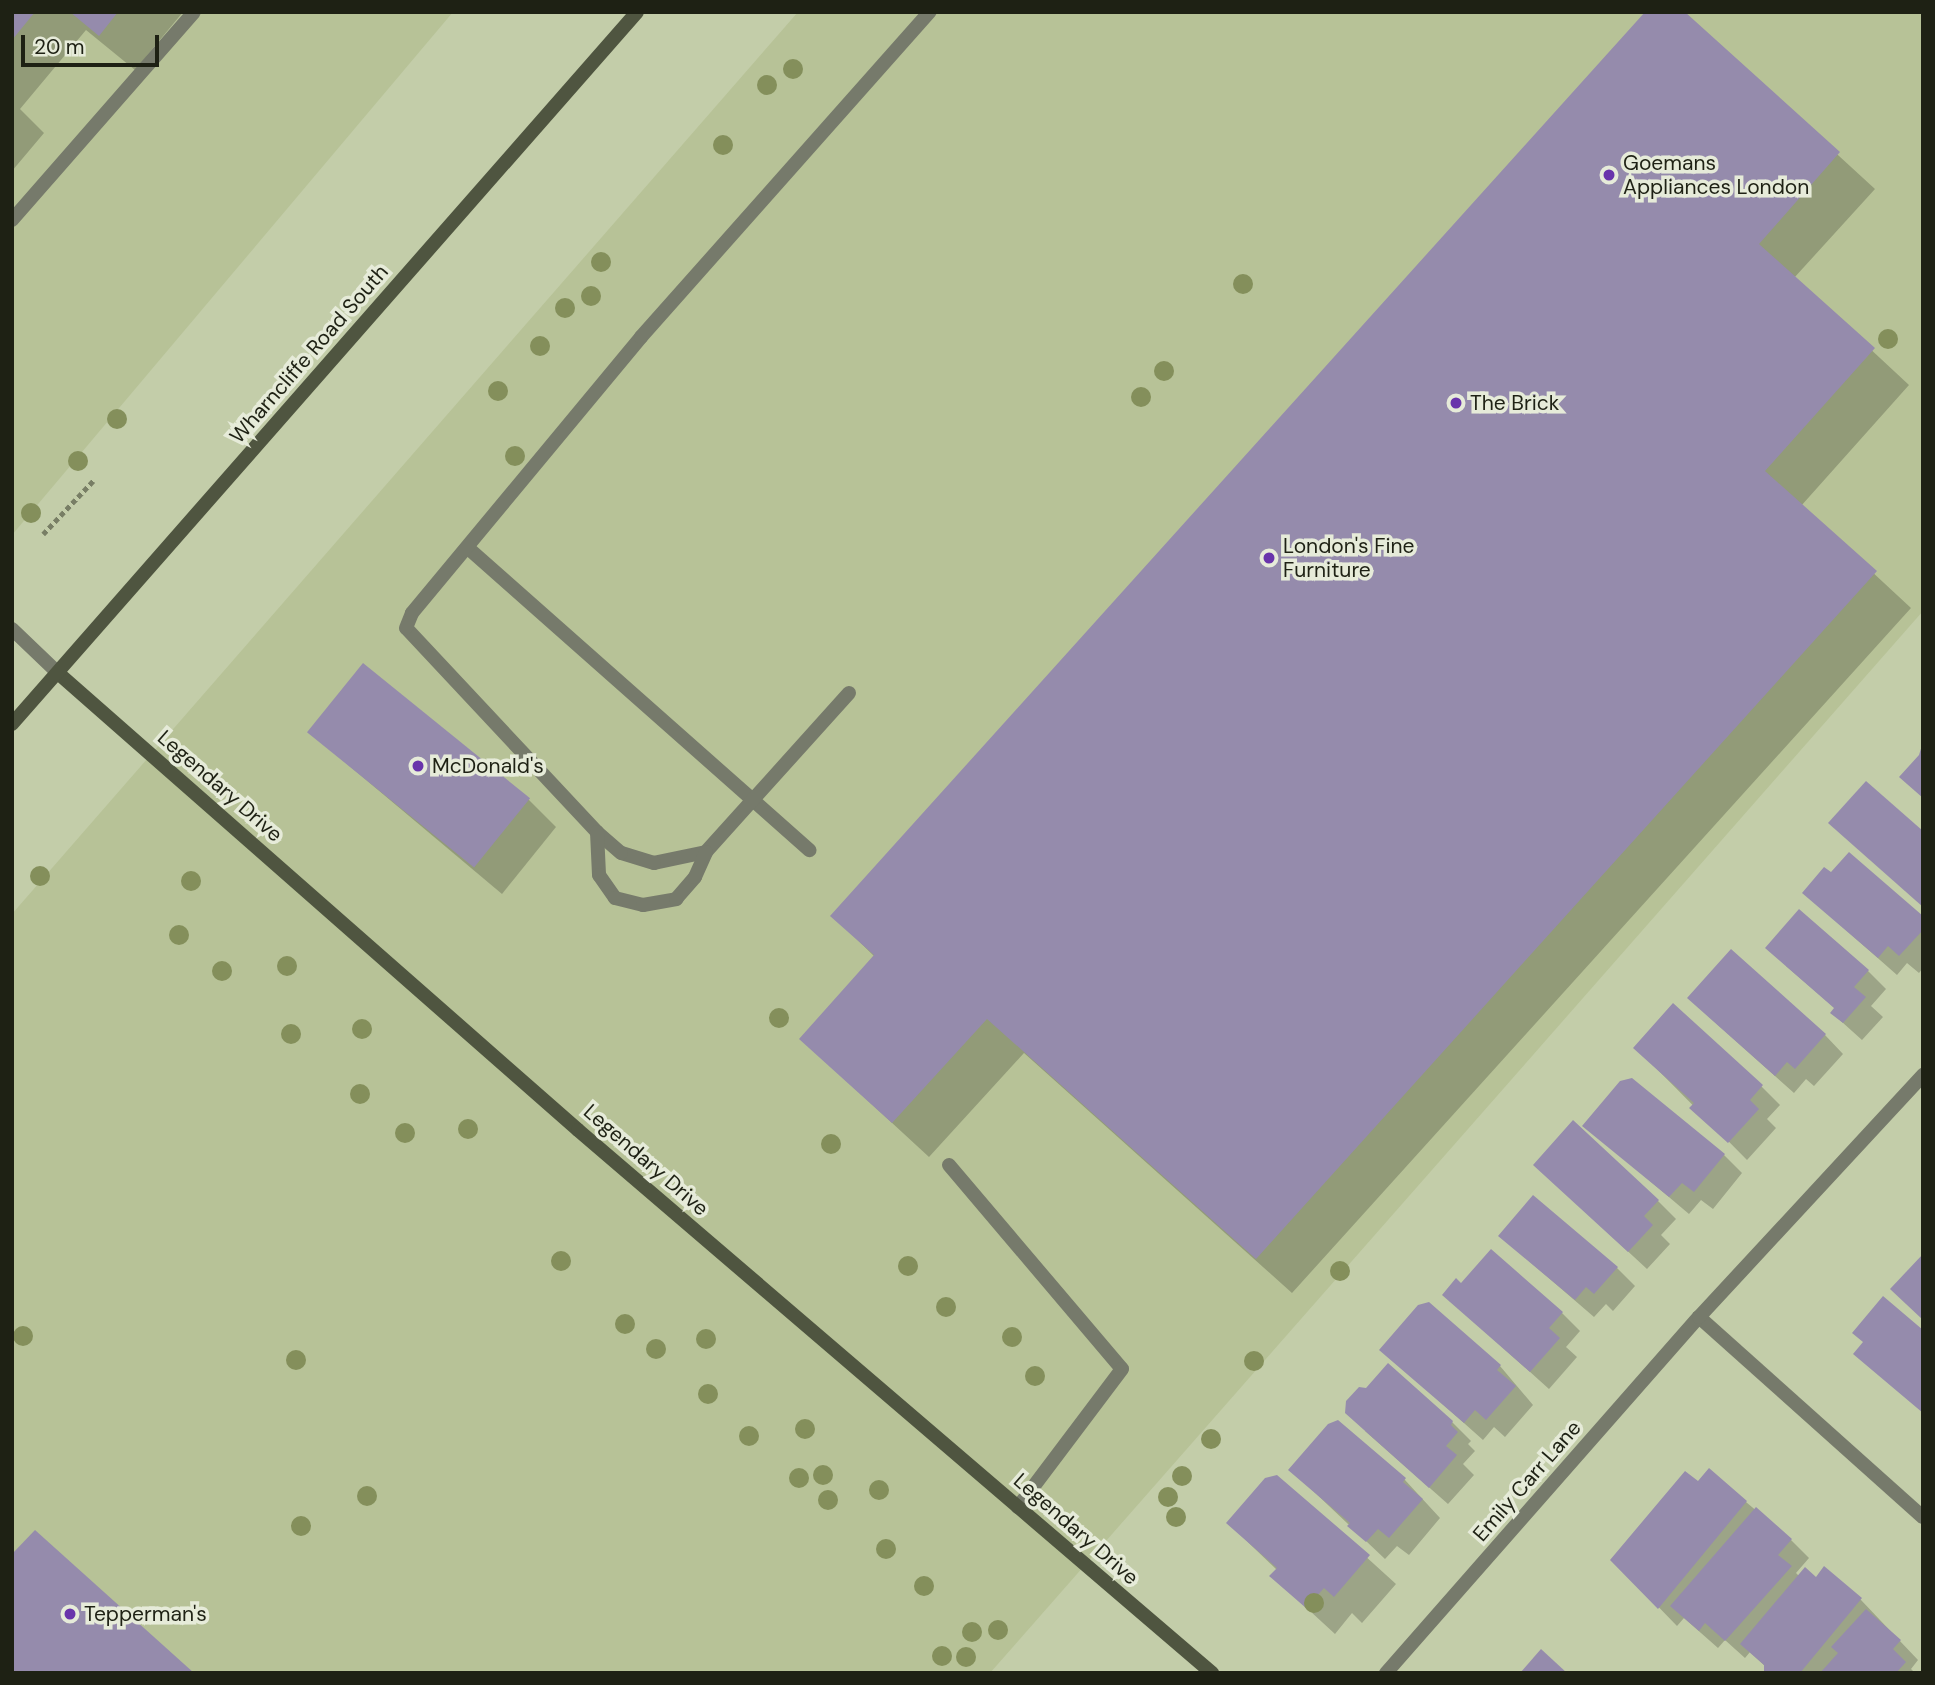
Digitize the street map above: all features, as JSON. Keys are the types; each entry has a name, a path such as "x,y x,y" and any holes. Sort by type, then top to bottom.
{"street":[{"path":"12,220 194,12"},
{"name":"Wharncliffe Road South","path":"12,724 637,12"},
{"path":"706,852 654,863 621,853 597,832 406,628 412,613 641,337 930,12"},
{"path":"468,548 809,850"},
{"path":"12,629 58,673"},
{"name":"Legendary Drive","path":"58,673 589,1139 1212,1673"},
{"path":"597,832 599,875 615,898 643,905 676,899 695,877 706,852 849,693"},
{"name":"Emily Carr Lane","path":"1386,1673 1699,1317 1923,1075"},
{"path":"949,1165 1122,1369 1018,1507"},
{"path":"1699,1317 1923,1517"}],"path":[{"path":"43,534 93,481"}],"shaded area":[{"path":"12,12 453,12 12,535"},
{"path":"798,12 1923,12 1923,611 990,1673 12,1673 12,914"}],"building":[{"path":"12,12 35,12 12,40"},
{"path":"70,12 118,12 99,36"},
{"path":"1645,12 1685,12 1840,152 1759,244 1875,348 1765,471 1877,571 1256,1259 987,1019 892,1123 799,1039 874,955 830,916"},
{"name":"McDonald's","path":"363,663 530,798 474,867 307,732"},
{"path":"1923,742 1923,798 1899,777 1919,755"},
{"path":"1866,781 1923,831 1923,907 1828,823"},
{"path":"1849,852 1923,916 1923,930 1899,956 1888,946 1878,958 1802,893 1824,867 1831,872"},
{"path":"1799,909 1869,970 1854,987 1866,997 1843,1023 1830,1013 1834,1008 1765,948"},
{"path":"1731,949 1826,1034 1795,1069 1787,1062 1775,1076 1687,998"},
{"path":"1673,1003 1763,1085 1750,1100 1759,1109 1728,1143 1689,1108 1694,1103 1633,1048"},
{"path":"1632,1078 1725,1154 1694,1192 1682,1183 1669,1197 1582,1126 1620,1081"},
{"path":"1573,1120 1659,1200 1644,1216 1653,1225 1628,1252 1533,1165"},
{"path":"1533,1195 1618,1267 1594,1294 1586,1287 1575,1300 1498,1236"},
{"path":"1491,1249 1563,1312 1549,1328 1560,1338 1530,1372 1442,1295 1456,1278 1461,1283"},
{"path":"1923,1254 1923,1320 1890,1289"},
{"path":"1883,1296 1923,1330 1923,1413 1853,1354 1863,1342 1852,1333"},
{"path":"1429,1302 1501,1365 1497,1370 1516,1386 1486,1420 1475,1410 1464,1423 1379,1350 1418,1305"},
{"path":"1388,1363 1453,1421 1451,1425 1458,1432 1446,1446 1457,1455 1429,1488 1345,1413 1346,1401 1359,1387 1366,1388"},
{"path":"1338,1420 1406,1478 1403,1482 1423,1499 1389,1538 1378,1529 1366,1542 1347,1526 1350,1523 1288,1470 1328,1424"},
{"path":"1709,1468 1747,1501 1658,1609 1610,1560 1685,1471 1698,1481"},
{"path":"1277,1475 1370,1555 1334,1597 1324,1588 1306,1608 1269,1576 1277,1568 1226,1523 1265,1478"},
{"path":"1756,1507 1792,1539 1778,1555 1792,1566 1725,1641 1705,1623 1699,1631 1670,1606"},
{"name":"Tepperman's","path":"35,1530 194,1673 12,1673 12,1554"},
{"path":"1824,1566 1862,1598 1800,1673 1764,1673 1764,1665 1740,1644 1805,1567 1816,1577"},
{"path":"1866,1609 1901,1640 1893,1649 1906,1662 1896,1673 1820,1673 1838,1653 1831,1647"},
{"path":"1541,1649 1567,1673 1520,1673"}],"place":[{"name":"Goemans Appliances London","path":"1609,175"},
{"name":"The Brick","path":"1456,403"},
{"name":"London's Fine Furniture","path":"1269,558"},
{"name":"McDonald's","path":"418,766"},
{"name":"Tepperman's","path":"70,1614"}]}
